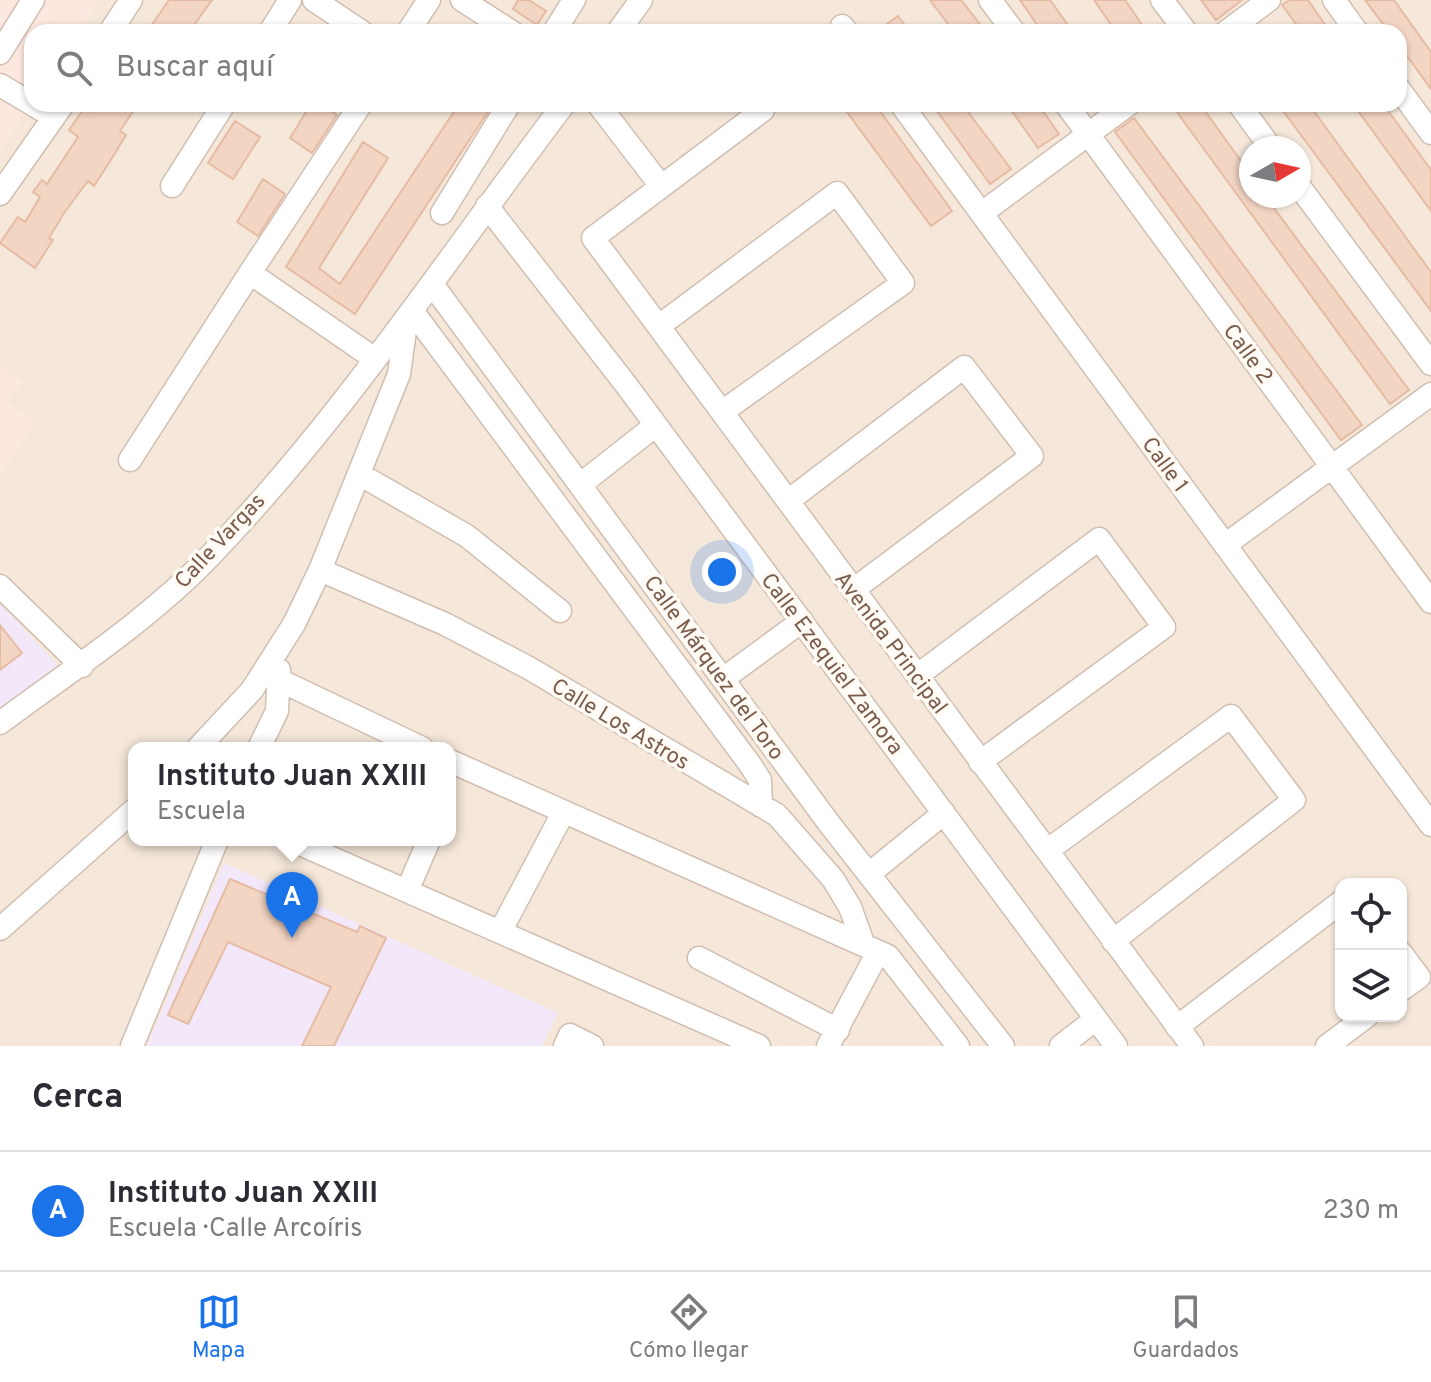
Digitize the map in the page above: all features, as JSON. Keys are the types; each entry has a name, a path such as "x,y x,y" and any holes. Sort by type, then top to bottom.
{"street":[{"path":"0,53 33,0"},
{"path":"115,24 131,0"},
{"path":"275,24 290,0"},
{"path":"314,0 350,24"},
{"path":"413,24 429,0"},
{"path":"462,0 500,24"},
{"path":"559,24 574,0"},
{"path":"624,24 641,0"},
{"path":"990,0 1008,24"},
{"path":"1162,0 1180,24"},
{"path":"1237,24 1269,0"},
{"path":"1334,0 1351,24"},
{"path":"0,85 24,96"},
{"path":"1407,100 1431,133"},
{"path":"0,194 57,112"},
{"path":"172,186 219,112"},
{"path":"130,460 356,112"},
{"path":"442,213 504,112"},
{"name":"Calle Vargas","path":"0,723 112,644 207,559 410,317 487,206 558,112"},
{"path":"604,112 661,186 760,112"},
{"name":"Calle 1","path":"907,112 1431,825"},
{"name":"Calle 2","path":"1072,112 1431,602"},
{"path":"982,213 1118,112"},
{"path":"1245,112 1262,136"},
{"name":"Avenida Principal","path":"661,186 593,238 1192,1046"},
{"path":"659,326 837,193 903,283 722,412"},
{"path":"1311,202 1431,364"},
{"name":"Calle Ezequiel Zamora","path":"487,206 656,425 1116,1046"},
{"path":"250,273 375,359"},
{"name":"Calle Márquez del Toro","path":"432,284 869,874 1003,1046"},
{"path":"204,742 252,690 281,644 320,570 399,374 410,317"},
{"path":"410,317 443,347 500,432 749,763 760,780 761,806"},
{"path":"788,501 964,367 1032,456 853,590"},
{"path":"1225,545 1431,394"},
{"path":"581,484 656,425"},
{"path":"359,474 467,536 560,611"},
{"path":"918,675 1099,539 1164,627 980,762"},
{"name":"Calle Los Astros","path":"320,570 445,624 529,668 777,815 833,879 871,948"},
{"path":"0,586 82,666"},
{"path":"723,679 802,621"},
{"path":"262,742 277,711 281,644"},
{"path":"279,680 376,738"},
{"path":"1048,850 1231,716 1294,800 1113,941"},
{"path":"456,764 871,948 898,965 958,1046"},
{"path":"500,932 563,813"},
{"path":"869,874 944,813"},
{"path":"0,929 128,815"},
{"path":"132,1046 215,846"},
{"path":"305,846 759,1046"},
{"path":"407,891 426,846"},
{"path":"1177,1027 1335,907"},
{"path":"699,958 833,1038 871,948"},
{"path":"1061,1046 1096,1019"},
{"path":"1327,1046 1359,1022"},
{"path":"568,1040 592,1046"}],"shaded area":[{"path":"0,0 1431,0 1431,1046 0,1046"},
{"path":"0,0 100,0 84,24 24,24 26,112 0,151"},
{"path":"0,367 24,382 6,401 35,422 0,477"},
{"path":"0,604 58,665 0,709"},
{"path":"224,863 558,1013 542,1046 147,1046"}],"building":[{"path":"169,0 212,0 195,24 152,24"},
{"path":"518,0 529,0 546,11 536,24 513,9"},
{"path":"930,0 961,0 980,24 948,24"},
{"path":"1020,0 1050,0 1067,24 1036,24"},
{"path":"1094,0 1125,0 1142,24 1110,24"},
{"path":"1201,0 1242,0 1216,20"},
{"path":"1290,0 1308,0 1324,24 1296,24 1282,5"},
{"path":"1365,0 1394,0 1431,52 1431,89 1407,56 1407,24 1383,24"},
{"path":"898,16 904,24 887,24"},
{"path":"82,112 133,112 120,131 126,135 109,163 94,186 88,181 64,213 49,238 53,240 35,268 0,243 18,217 25,222 40,197 33,192 42,180 47,184 78,137 69,130"},
{"path":"306,112 333,112 337,115 312,153 290,138"},
{"path":"454,112 488,112 355,314 286,267 363,142 388,158 319,268 340,284"},
{"path":"847,112 881,112 952,211 931,226"},
{"path":"938,112 968,112 1011,169 990,184"},
{"path":"1013,112 1044,112 1059,134 1038,148"},
{"path":"1177,112 1206,112 1239,158 1239,197"},
{"path":"1284,112 1315,112 1431,272 1431,311 1311,149 1311,136 1302,136"},
{"path":"1359,112 1389,112 1431,170 1431,211"},
{"path":"1134,118 1362,425 1341,440 1115,132"},
{"path":"235,121 260,137 233,179 208,163"},
{"path":"263,179 285,194 258,236 237,222"},
{"path":"1247,208 1274,208 1409,390 1390,404"},
{"path":"0,625 22,653 0,670"},
{"path":"230,879 357,932 360,926 386,938 334,1046 302,1046 331,987 228,942 188,1024 168,1015"}],"place":[{"name":"Instituto Juan XXIII","path":"292,938"}]}
